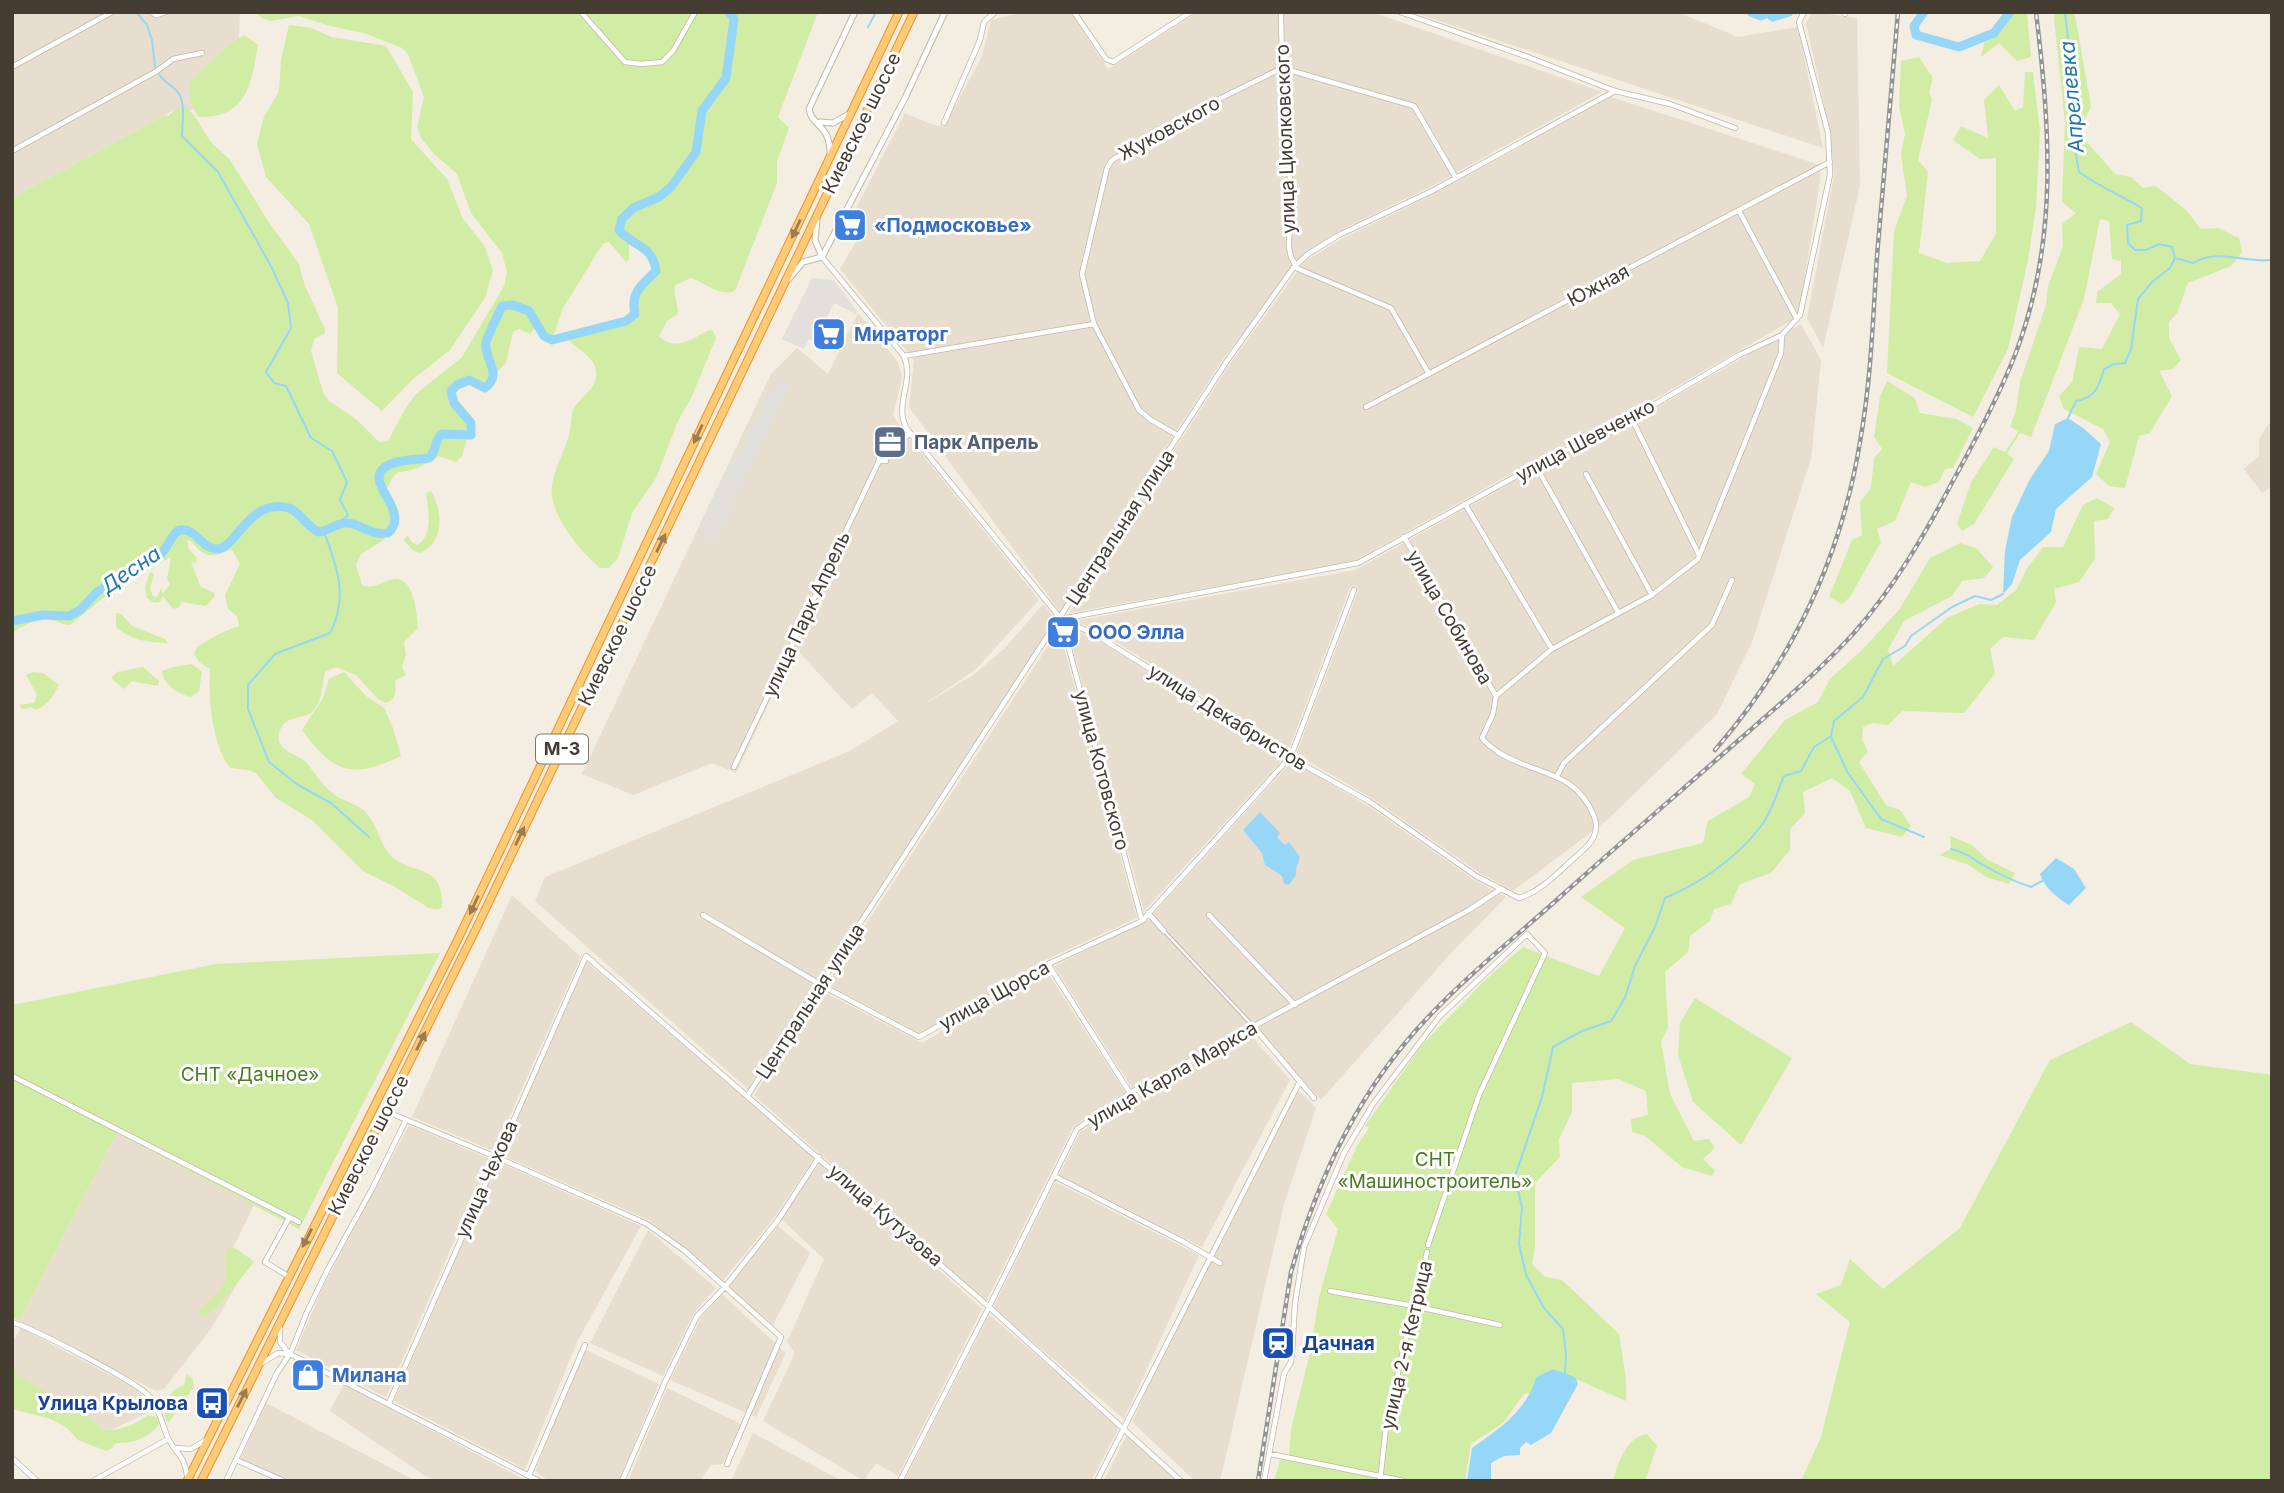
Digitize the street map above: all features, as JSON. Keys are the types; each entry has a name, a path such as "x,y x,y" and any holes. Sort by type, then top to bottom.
{"highway":[{"name":"Киевское шоссе","path":"188,1481 458,939 899,12"},
{"name":"Киевское шоссе","path":"201,1481 477,927 914,12"}],"street":[{"path":"12,68 112,12"},
{"path":"151,12 156,15 166,12"},
{"path":"581,12 625,62 642,64 662,62 673,51 695,12"},
{"path":"829,159 829,138 810,116 810,106 855,12"},
{"path":"783,286 803,262 822,257 905,98 945,12"},
{"path":"944,123 980,40 984,22 995,12"},
{"path":"1074,12 1106,59 1113,62 1191,12"},
{"name":"улица Циолковского","path":"1281,12 1282,68 1288,125 1290,255 1295,266"},
{"path":"1400,12 1615,91 1670,104 1735,128"},
{"name":"улица Шевченко","path":"1061,619 1358,563 1631,417 1739,355 1782,335 1800,315 1825,201 1830,162 1828,133 1799,22 1804,12"},
{"path":"12,151 157,71 173,59 202,53"},
{"path":"1282,68 1413,106 1456,178"},
{"name":"Жуковского","path":"1179,436 1139,410 1094,324 1082,274 1107,168 1112,160 1215,101 1282,68"},
{"name":"Центральная улица","path":"748,1096 1227,361 1295,266 1308,254 1339,235 1456,178 1615,91"},
{"path":"817,121 839,121 853,109"},
{"name":"Южная","path":"1366,407 1830,162"},
{"path":"818,211 815,235 822,257 904,356 1094,324"},
{"path":"1739,211 1797,319"},
{"path":"817,247 823,250 827,247"},
{"path":"1295,266 1391,309 1429,374"},
{"path":"1732,580 1712,625 1564,763 1557,776 1510,759 1482,738 1493,714 1496,696 1552,649 1651,595 1698,559 1781,353 1782,335"},
{"name":"улица Декабристов","path":"904,356 909,374 901,411 902,421 1061,619 1096,635 1370,802 1475,876 1519,898 1533,894 1589,845 1595,834 1597,823 1588,801 1574,785 1557,776"},
{"path":"1631,417 1699,555"},
{"name":"улица Парк Апрель","path":"734,767 879,461 878,454 887,453 910,433"},
{"path":"1536,466 1618,612"},
{"path":"1586,474 1651,595"},
{"path":"1465,504 1552,649"},
{"name":"улица Собинова","path":"1404,537 1496,696"},
{"path":"1314,1098 1253,1026 1148,914 1291,756 1354,590"},
{"name":"улица Котовского","path":"1061,619 1142,920"},
{"name":"улица Карла Маркса","path":"900,1481 1077,1129 1130,1093 1469,911 1501,889"},
{"name":"улица Щорса","path":"703,915 821,985 919,1037 1048,964 1142,920 1148,914"},
{"path":"1209,915 1295,1005"},
{"path":"1264,1481 1283,1374 1291,1362 1295,1304 1304,1247 1344,1153 1373,1104 1440,1016 1527,934 1545,953 1479,1095 1428,1245"},
{"name":"улица Кутузова","path":"586,956 819,1157 1124,1427 1181,1481"},
{"name":"улица Чехова","path":"388,1403 586,956"},
{"path":"1048,964 1130,1093"},
{"path":"12,1076 299,1222"},
{"path":"1097,1481 1300,1081"},
{"path":"386,1111 647,1224 685,1251 781,1337 727,1464"},
{"path":"226,1481 277,1373 290,1354 328,1269 406,1120"},
{"path":"622,1481 697,1316 725,1287 778,1220 819,1157"},
{"path":"1054,1176 1220,1263"},
{"path":"288,1276 265,1262 289,1218"},
{"name":"улица 2-я Кетрица","path":"1381,1478 1387,1418 1427,1252"},
{"path":"1330,1291 1500,1325"},
{"path":"284,1313 279,1331 280,1342 290,1354"},
{"path":"12,1322 71,1350 144,1391 153,1401 168,1439 185,1461 188,1481"},
{"path":"529,1475 584,1345"},
{"path":"257,1368 273,1355 282,1352 290,1354 539,1481"},
{"path":"174,1448 191,1449 210,1435"},
{"path":"93,1481 168,1439"},
{"path":"1270,1454 1404,1481"},
{"path":"12,1458 37,1481"},
{"path":"236,1460 284,1481"}],"shaded area":[{"path":"12,12 240,12 239,39 248,85 189,111 174,110 12,198"},
{"path":"1024,12 1070,12 1108,69 1198,12 1372,12 1602,92 1432,186 1337,232 1306,254 1223,359 1060,612 909,407 914,360 840,269 866,224 853,214 905,113 944,127 982,56 991,20"},
{"path":"1412,12 1678,12 1738,37 1798,27 1823,148"},
{"path":"1812,12 1857,18 1860,186 1823,348 1807,318 1834,176 1830,131 1806,23"},
{"path":"1611,97 1820,165 1799,316 1655,399 1511,474 1352,562 1069,613 1230,364 1304,262 1341,239 1436,193"},
{"path":"812,278 834,280 857,311 856,314 834,303 815,342 809,339 804,349 782,339"},
{"path":"858,313 898,362 902,378 893,415 1039,600 975,670 920,707 973,675 1004,649 1043,604 1056,620 748,1089 535,901 545,877 850,751 898,721 872,693 852,709 795,648 736,773 712,763 633,795 582,774 771,374 797,348 828,374"},
{"path":"1801,324 1821,360 1811,459 1752,642 1717,714 1606,821 1513,891 1478,872 1373,799 1296,754 1358,591 1356,586 1350,588 1289,749 1098,631 1075,621 1355,570 1515,481 1659,406"},
{"path":"782,379 791,383 715,545 700,538 705,527 700,524 733,456 737,457 771,388"},
{"path":"2272,422 2272,486 2262,493 2244,469 2259,456 2259,439"},
{"path":"1067,627 1094,638 1285,757 1144,911"},
{"path":"1059,629 1137,918 1045,960 921,1034 827,984"},
{"path":"1292,761 1368,806 1473,879 1506,897 1452,952 1321,1100 1251,1023 1132,1088 1054,966 1148,920"},
{"path":"512,895 581,957 494,1151 412,1117"},
{"path":"587,962 814,1158 774,1218 722,1282 649,1220 501,1155"},
{"path":"1046,970 1125,1092 1073,1127 986,1302 754,1095 822,991 922,1043"},
{"path":"1249,1033 1290,1080 1202,1247 1059,1175 1080,1132 1133,1097"},
{"path":"1295,1087 1316,1108 1284,1204 1220,1481 1195,1481 1132,1422 1208,1255"},
{"path":"409,1125 490,1159 386,1397 296,1350 321,1291"},
{"path":"117,1133 254,1205 233,1248 251,1259 211,1329 164,1389 156,1391 19,1321"},
{"path":"498,1162 641,1226 577,1342 525,1469 394,1401"},
{"path":"820,1163 982,1309 898,1476 876,1463 864,1481 763,1421 795,1353 787,1342 824,1259 780,1218"},
{"path":"1055,1182 1199,1255 1124,1419 993,1308"},
{"path":"778,1226 810,1253 773,1325 728,1287"},
{"path":"648,1230 716,1288 694,1313 663,1376 590,1343"},
{"path":"722,1294 786,1353 756,1417 670,1380 701,1318"},
{"path":"989,1315 1120,1426 1091,1481 904,1481"},
{"path":"21,1328 129,1385 148,1399 156,1409 104,1433 12,1375 12,1342"},
{"path":"584,1349 659,1384 619,1481 549,1481 535,1471"},
{"path":"344,1384 527,1481 438,1481 425,1476 330,1411"},
{"path":"667,1388 741,1424 723,1464 711,1465 700,1481 628,1481"},
{"path":"266,1403 416,1481 288,1481 240,1460"},
{"path":"1128,1432 1176,1481 1104,1481"},
{"path":"753,1433 842,1481 731,1481"}],"green space":[{"path":"255,12 729,12 734,18 737,12 818,12 778,117 789,128 777,161 777,183 735,291 718,291 691,278 675,285 678,314 667,321 659,336 665,341 677,344 709,330 713,331 716,338 692,396 678,421 656,478 632,513 618,558 609,568 600,568 584,552 560,519 552,497 552,486 570,431 574,408 593,386 596,377 594,364 566,336 626,321 635,314 634,300 638,290 656,271 647,252 629,241 629,260 626,262 609,242 604,243 563,308 552,340 544,336 537,326 530,334 519,329 513,332 506,363 493,376 488,387 469,380 452,389 454,402 467,417 472,428 462,456 456,462 439,456 409,471 398,472 383,491 395,514 394,527 382,541 361,554 356,565 362,585 375,586 400,579 406,583 413,597 418,628 404,642 406,655 402,667 406,675 396,680 392,699 385,703 378,699 356,675 336,667 325,672 320,699 315,708 308,714 289,720 281,728 279,740 284,748 307,763 335,795 364,811 391,856 432,876 441,893 442,907 438,910 429,908 363,871 312,820 276,798 256,773 230,768 224,758 212,720 210,669 199,662 194,654 197,647 222,632 239,626 237,616 228,609 225,595 240,564 233,551 208,555 187,540 189,549 197,558 196,563 191,562 201,587 215,596 206,606 182,602 179,607 173,609 163,596 160,602 154,603 147,598 145,587 150,572 154,574 150,588 153,596 157,597 161,588 163,594 170,584 167,579 171,557 113,590 70,625 42,619 12,633 12,198 165,115 168,116 178,107 186,107 210,141 230,160 299,264 305,286 325,329 325,333 314,339 311,351 323,392 328,400 357,420 379,442 388,441 416,394 462,357 504,286 507,273 502,253 471,213 457,174 434,154 421,138 417,127 424,97 408,54 402,48 364,33 299,16 270,21"},
{"path":"2015,12 2027,13 2031,57 2017,61 1999,43 1981,57 1984,43 2000,33"},
{"path":"2056,12 2073,12 2076,20 2091,107 2078,132 2115,174 2131,177 2143,188 2156,186 2186,210 2201,229 2218,228 2239,238 2242,252 2231,266 2188,283 2177,313 2169,322 2169,338 2181,360 2173,369 2159,371 2172,396 2150,433 2139,436 2125,488 2109,486 2096,474 2110,442 2103,429 2064,409 2059,396 2072,382 2079,347 2102,349 2120,314 2111,303 2096,303 2097,292 2121,274 2121,261 2112,259 2109,221 2100,219 2084,299 2031,437 2020,433 2007,454 2014,459 1974,524 1962,531 1957,524 1971,482 1994,447 2005,452 2018,432 2010,426 2016,411 2020,382 2046,305 2048,286 2063,246 2062,224 2076,213 2062,202 2065,122 2054,18"},
{"path":"289,25 312,28 331,37 386,46 413,92 411,139 447,179 463,219 484,245 493,270 485,298 450,350 412,380 382,411 337,373 338,308 309,224 266,177 257,144 264,117 279,91 281,59"},
{"path":"244,35 258,45 253,73 244,96 227,112 198,117 190,100 190,81 229,45"},
{"path":"1919,57 1933,78 1929,92 1932,100 1918,160 1928,172 1919,253 1947,263 1980,261 1996,234 1996,158 1980,159 1953,140 1961,126 1988,138 1984,100 1999,85 2015,111 2023,107 2025,72 2033,72 2040,132 2036,207 2028,260 2008,349 1973,417 1887,373 1894,231 1907,196 1901,154 1905,134 1899,106 1901,61"},
{"path":"1887,381 1915,398 1920,413 1957,419 1973,428 1953,468 1945,469 1939,482 1925,487 1911,482 1895,521 1877,529 1881,542 1850,597 1842,604 1829,597 1852,540 1862,535 1860,502 1871,488 1874,458 1882,449 1874,437 1880,396"},
{"path":"431,491 438,508 438,534 428,548 420,553 404,541 407,535 418,545 423,540 429,521 426,493"},
{"name":"СНТ «Машиностроитель»","path":"2097,498 2114,508 2108,519 2094,521 2095,559 2079,582 2054,589 2056,602 2034,640 2003,637 1990,649 1995,674 1964,713 1902,711 1888,725 1872,723 1863,727 1862,739 1868,752 1859,762 1886,805 1900,810 1911,826 1902,837 1866,828 1850,791 1832,778 1803,792 1805,813 1790,829 1790,850 1771,873 1740,884 1731,904 1714,909 1710,921 1690,936 1688,952 1665,972 1668,1027 1661,1042 1670,1094 1694,1141 1709,1139 1715,1148 1703,1159 1715,1171 1712,1176 1682,1167 1645,1136 1632,1132 1631,1119 1648,1115 1646,1091 1618,1079 1572,1083 1572,1112 1559,1139 1560,1157 1535,1183 1535,1247 1532,1264 1545,1277 1562,1280 1619,1334 1626,1379 1626,1401 1553,1369 1536,1377 1531,1393 1524,1394 1503,1423 1471,1444 1465,1481 1274,1481 1280,1460 1289,1457 1291,1429 1310,1353 1319,1297 1338,1229 1326,1214 1357,1146 1369,1128 1365,1126 1421,1046 1484,981 1523,947 1599,976 1625,928 1581,897 1633,860 1703,843 1708,821 1749,797 1755,784 1741,774 1785,720 1818,702 1830,679 1862,650 1899,610 1930,558 1960,543 1976,548 1993,567 1984,578 1962,581 1952,596 1904,621 1888,650 1893,666 1947,618 1979,604 1997,605 2017,589 2026,570 2043,547 2063,547 2083,505"},
{"path":"116,613 121,614 132,626 165,639 168,643 127,635 116,627"},
{"path":"192,664 202,672 199,691 190,697 172,688 162,671"},
{"path":"143,667 159,681 158,686 132,681 124,689 111,678 117,672"},
{"path":"33,672 43,673 59,685 42,707 34,710 32,707 22,709 19,705 34,703 37,695 26,675"},
{"path":"344,672 366,696 384,708 401,756 369,768 345,768 324,756 302,730 323,698 329,679"},
{"path":"1950,836 1972,845 1988,860 2015,873 2009,884 1986,877 1969,865 1939,855 1951,849"},
{"name":"СНТ «Дачное»","path":"440,953 299,1229 117,1133 19,1321 12,1317 12,1005 216,964"},
{"path":"1695,998 1792,1058 1741,1145 1693,1102 1678,1055 1680,1023"},
{"path":"2131,1022 2190,1064 2272,1075 2272,1481 1801,1481 1821,1437 1850,1322 1816,1294 1841,1285 1850,1259 1883,1289 1960,1228 2050,1060"},
{"path":"228,1247 237,1249 254,1262 206,1317 201,1315 199,1310 223,1285"},
{"path":"12,1367 19,1376 92,1420 103,1430 127,1427 148,1415 156,1417 159,1424 145,1436 134,1441 116,1443 106,1451 78,1440 67,1428 51,1419 12,1409"},
{"path":"187,1373 193,1380 194,1387 169,1422 166,1421 165,1409 170,1394 184,1385"},
{"path":"1647,1434 1657,1446 1645,1481 1613,1481 1620,1459 1628,1446"}],"water":[{"path":"2068,418 2101,444 2092,477 2056,509 2051,532 2020,560 2012,584 2003,594 2005,551 2012,517 2030,479 2049,451 2055,424"},
{"path":"1260,812 1280,833 1277,837 1285,845 1289,842 1300,857 1296,875 1289,885 1284,884 1282,876 1265,865 1262,853 1243,830"},
{"path":"2056,858 2074,869 2086,888 2069,905 2052,892 2040,874"},
{"path":"1553,1369 1575,1377 1578,1384 1551,1433 1531,1445 1526,1442 1520,1448 1520,1455 1504,1456 1491,1463 1491,1481 1467,1481 1472,1448 1511,1418 1526,1400 1536,1377"}],"waterway":[{"path":"136,12 147,25 152,40 155,67"},
{"name":"Десна","path":"12,621 43,615 69,616 80,610 97,592 161,554 179,530 190,532 206,545 217,549 231,541 254,516 275,507 293,510 319,532 351,523 375,533 388,533 394,524 394,514 381,486 379,478 382,470 396,462 429,458 442,434 471,435 471,423 454,403 451,391 469,380 485,388 490,383 493,372 486,342 502,306 513,305 529,311 544,336 552,340 626,321 635,314 636,294 656,271 647,251 619,230 622,219 633,208 659,197 671,187 696,152 702,111 726,78 734,19 729,12"},
{"path":"868,27 876,12"},
{"path":"1751,12 1761,16 1767,13"},
{"name":"Десна","path":"1767,12 1773,17 1789,12"},
{"name":"Десна","path":"1924,12 1914,26 1916,35 1959,47 1994,33 2010,12"},
{"name":"Апрелевка","path":"2065,12 2075,100 2074,143 2079,172 2142,208 2141,221 2127,225 2128,243 2135,250 2146,250 2159,244 2172,247 2175,258 2170,268 2152,282 2138,299 2131,349 2125,363 2104,369 2095,391 2076,401 2068,418"},
{"path":"159,74 176,90 182,100 182,136 218,172 272,268 288,303 291,328 266,372 274,383 286,386 311,438 332,451 347,482 340,500 348,515 337,525"},
{"path":"2175,258 2193,263 2222,256 2272,260"},
{"path":"324,532 339,582 336,620 330,633 275,654 248,685 248,709 269,762 298,785 331,803 369,837"},
{"name":"Апрелевка","path":"1565,1374 1563,1329 1544,1308 1526,1275 1519,1244 1522,1208 1515,1176 1542,1097 1553,1047 1582,1031 1611,1021 1625,998 1635,966 1655,927 1665,898 1718,868 1752,837 1768,815 1784,776 1801,771 1814,747 1831,736 1834,721 1863,697 1883,659 1905,646 1911,636 1952,607 1975,596 1991,600 2003,594"},
{"path":"1831,737 1848,773 1881,819 1924,837"},
{"path":"1951,849 2025,885 2031,887 2042,881"}],"railway":[{"path":"1715,750 1743,716 1790,644 1826,567 1851,485 1864,419 1869,373 1898,12"},
{"path":"1258,1481 1291,1272 1302,1236 1346,1132 1385,1069 1408,1039 1464,981 1783,701 1853,634 1908,560 1970,449 2015,355 2039,270 2045,227 2047,142 2036,12"}],"place":[{"name":"«Подмосковье»","path":"850,225"},
{"name":"Мираторг","path":"829,334"},
{"name":"Парк Апрель","path":"890,442"},
{"name":"ООО Элла","path":"1063,632"},
{"name":"Дачная","path":"1278,1343"},
{"name":"Милана","path":"308,1375"},
{"name":"Улица Крылова","path":"212,1403"}]}
